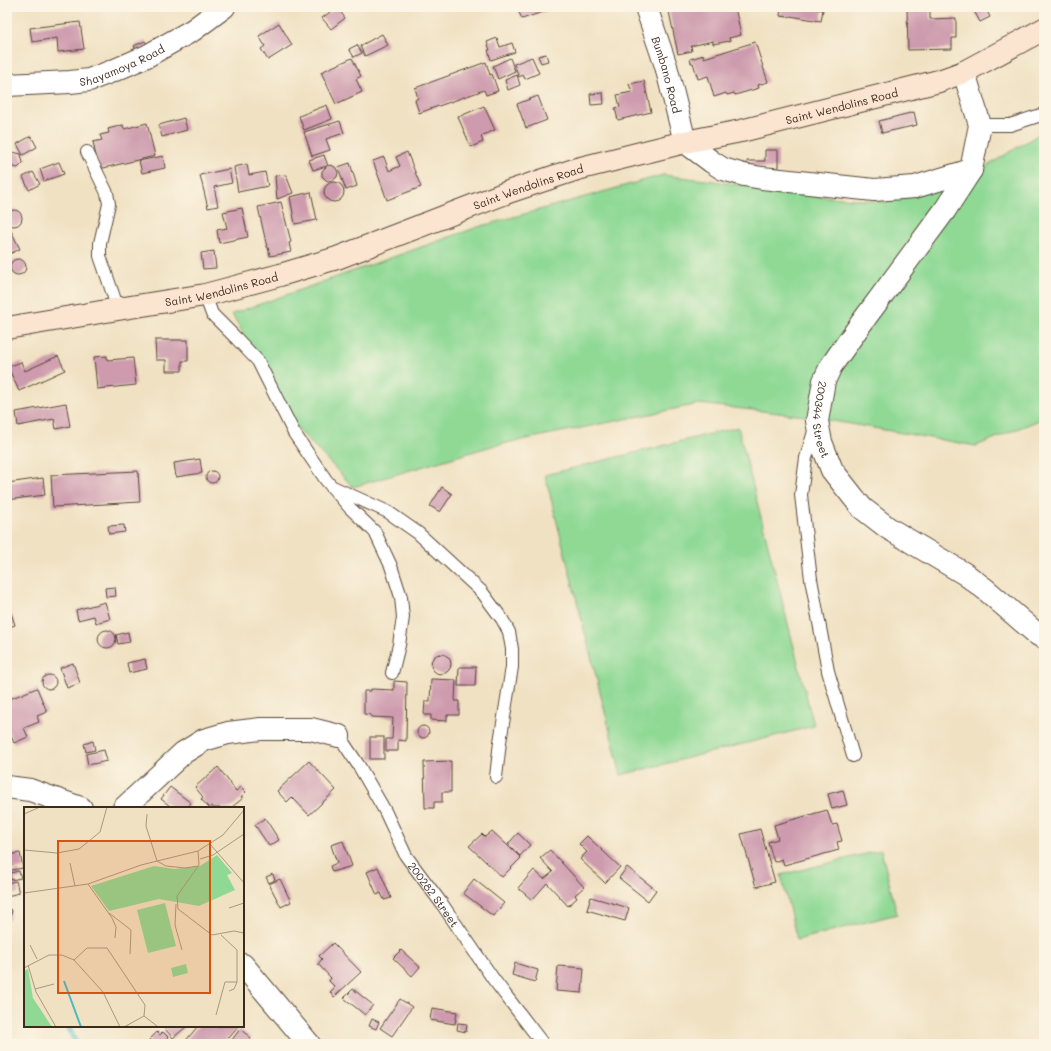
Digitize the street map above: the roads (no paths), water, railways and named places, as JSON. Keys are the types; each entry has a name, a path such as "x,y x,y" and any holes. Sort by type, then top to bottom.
{"street":[{"name":"Shayamoya Road","path":"7,85 89,80 147,56 192,30 224,7"},
{"name":"Bumbano Road","path":"646,7 666,66 685,142"},
{"name":"Saint Wendolins Road","path":"7,328 118,308 205,295 280,275 337,258 511,192 577,169 685,142 749,129 939,81 964,72 1044,29"},
{"name":"200344 Street","path":"964,72 980,125 971,170 945,210 831,366 824,382 817,422 820,442 832,470 862,508 888,528 965,574 985,589 1037,634 1044,638"},
{"path":"685,142 723,169 744,175 874,190 915,187 971,170"},
{"path":"125,807 183,753 204,740 228,733 261,729 312,729 339,736"},
{"path":"7,787 30,790 79,807"},
{"path":"244,966 309,1044"}],"lane":[{"path":"980,125 1010,125 1044,114"},
{"path":"87,152 107,193 109,204 100,243 100,256 118,308"},
{"path":"205,295 212,314 258,361 294,433 326,480 350,508 375,532 391,566 401,597 403,617 399,645 392,673"},
{"path":"817,422 806,458 801,495 811,579 828,671 853,756"},
{"path":"331,486 388,512 418,534 482,592 502,618 509,632 512,649 512,667 496,777"},
{"name":"200282 Street","path":"339,736 385,810 406,856 442,904 494,980 543,1044"}],"waterway":[{"path":"68,1027 76,1044"}]}
